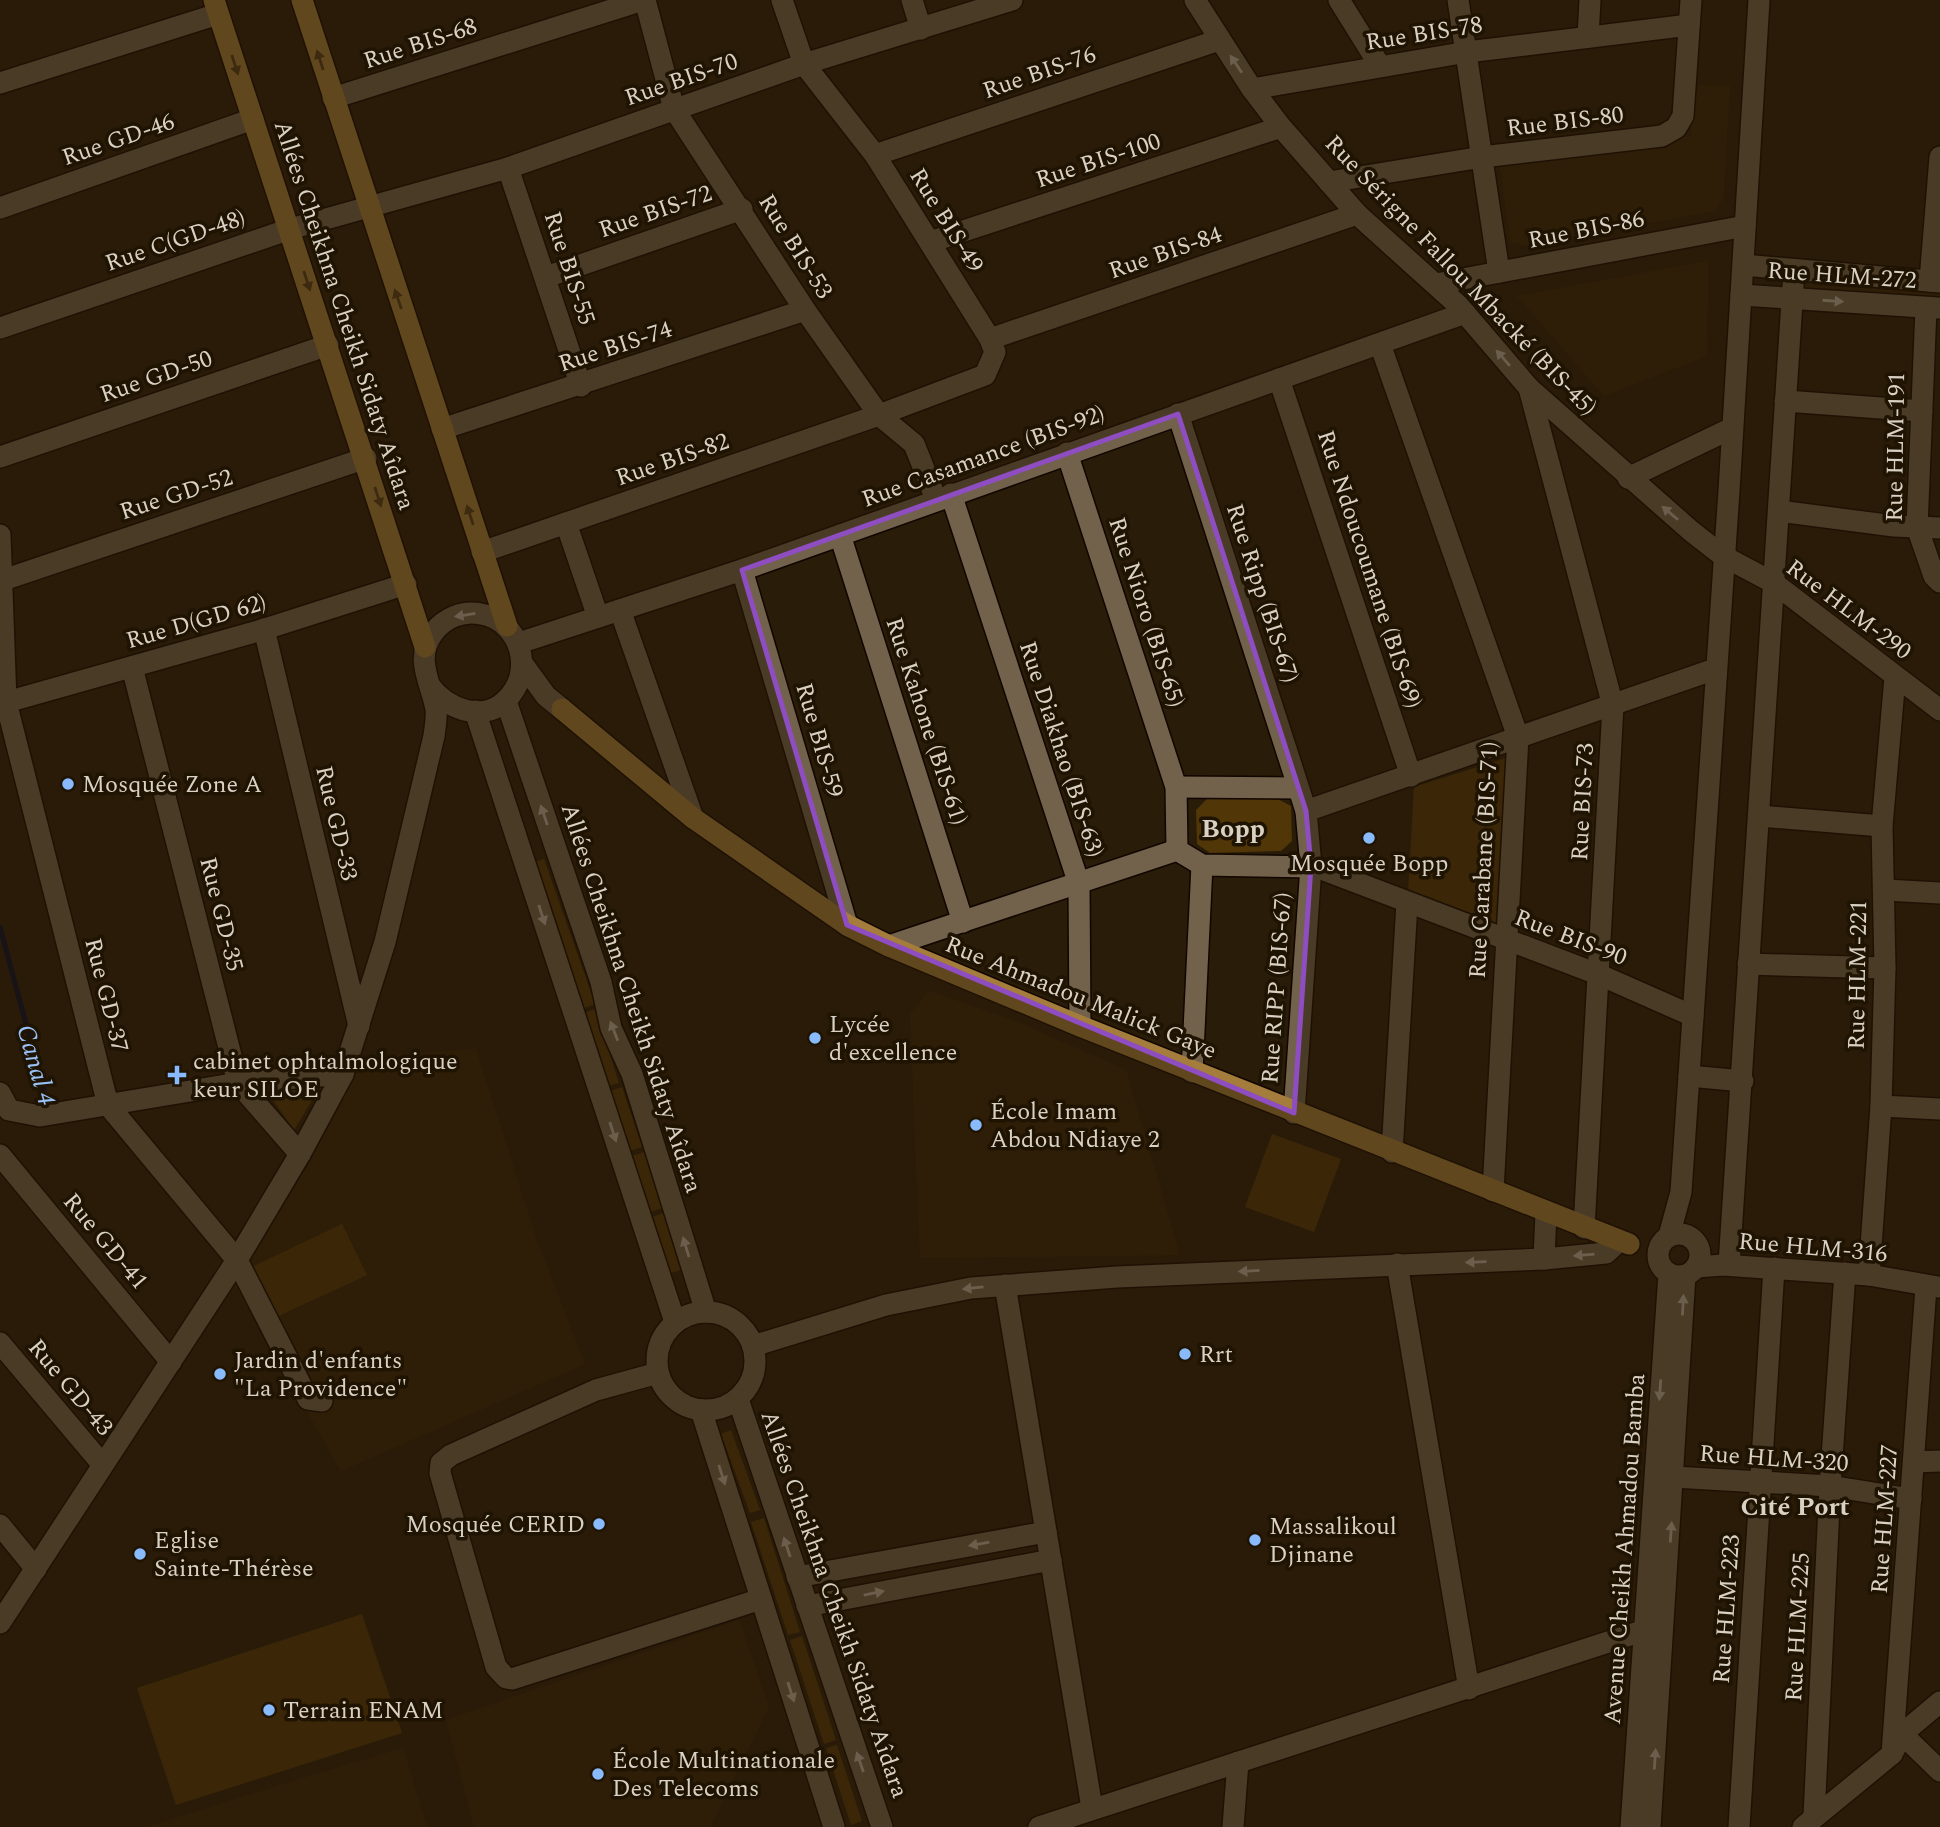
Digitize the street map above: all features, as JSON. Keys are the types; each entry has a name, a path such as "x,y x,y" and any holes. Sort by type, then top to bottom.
{"main road":[{"path":"302,0 363,210 516,644"},
{"name":"Allées Cheikhna Cheikh Sidaty Aîdara","path":"216,7 293,228 425,647"},
{"name":"Rue Ahmadou Malick Gaye","path":"562,709 693,818 847,925 890,946 1192,1072 1624,1242"}],"street":[{"name":"Rue BIS-68","path":"332,98 644,0"},
{"name":"Rue BIS-53","path":"644,0 674,109 742,209 805,310 879,415 914,444 944,497"},
{"name":"Rue BIS-49","path":"782,0 804,64 875,155 990,339"},
{"path":"912,0 921,29"},
{"name":"Rue BIS-70","path":"363,210 508,168 804,64 1012,0"},
{"name":"Rue Sérigne Fallou Mbacké (BIS-45)","path":"1195,0 1252,89 1281,127 1357,214 1465,313 1529,388 1628,478 1723,556"},
{"path":"1339,0 1380,66"},
{"path":"1458,0 1499,272"},
{"path":"1588,37 1590,0"},
{"name":"Rue BIS-80","path":"1329,182 1482,158 1662,136 1676,128 1683,116 1691,0"},
{"path":"1673,1237 1697,1243 1682,1267 1658,1251 1673,1237 1681,1192 1759,0"},
{"path":"0,83 216,7"},
{"name":"Rue BIS-78","path":"1252,89 1467,52 1689,25"},
{"name":"Rue BIS-76","path":"875,155 1219,40"},
{"name":"Rue GD-46","path":"0,208 253,119"},
{"name":"Rue BIS-100","path":"930,242 1281,127"},
{"path":"1935,281 1940,157"},
{"name":"Rue BIS-55","path":"508,168 580,386"},
{"name":"Rue BIS-72","path":"546,277 742,209"},
{"name":"Rue C(GD-48)","path":"0,328 293,228 363,210"},
{"name":"Rue BIS-84","path":"990,339 1357,214"},
{"name":"Rue BIS-86","path":"1436,284 1745,226"},
{"name":"Rue HLM-272","path":"1743,265 1935,281"},
{"path":"1726,1265 1743,1081 1748,964 1794,271"},
{"name":"Rue HLM-272","path":"1741,295 1933,308"},
{"name":"Rue HLM-191","path":"1933,308 1927,425 1917,527 1934,576 1940,582"},
{"name":"Rue BIS-74","path":"442,429 580,386 805,310"},
{"name":"Rue Casamance (BIS-92)","path":"516,644 742,570 1465,313"},
{"path":"879,415 985,374 995,352 990,339"},
{"name":"Rue Carabane (BIS-71)","path":"1380,344 1518,737 1493,1191"},
{"name":"Rue GD-50","path":"0,457 328,345"},
{"name":"Rue Ndoucoumane (BIS-69)","path":"1279,379 1410,776"},
{"name":"Rue BIS-73","path":"1529,388 1613,706 1584,1228"},
{"path":"1785,401 1927,425"},
{"name":"Rue Ripp (BIS-67)","path":"1178,414 1306,811"},
{"name":"Rue BIS-82","path":"482,552 879,415"},
{"path":"1628,478 1731,428"},
{"name":"Rue Nioro (BIS-65)","path":"1067,453 1176,787 1177,850"},
{"name":"Rue GD-52","path":"3,580 366,458"},
{"name":"Rue Diakhao (BIS-63)","path":"944,497 1079,884 1080,1026"},
{"path":"1779,511 1940,528"},
{"path":"566,523 598,617"},
{"name":"Rue GD-37","path":"0,535 3,580 3,703 108,1105 237,1260 308,1399 321,1401"},
{"name":"Rue Kahone (BIS-61)","path":"840,535 964,922"},
{"name":"Rue HLM-290","path":"1723,556 1774,583 1940,710"},
{"name":"Rue BIS-59","path":"742,570 847,925"},
{"name":"Rue D(GD 62)","path":"3,703 264,629 405,584"},
{"path":"620,610 693,818"},
{"path":"0,1623 237,1260 300,1154 343,1074 385,942 434,736 436,714 424,670 425,647 436,629 458,615 484,614 516,644 546,696 562,709"},
{"name":"Rue GD-33","path":"264,629 359,1029"},
{"path":"507,699 518,681 516,644"},
{"name":"Rue GD-35","path":"132,667 238,1083 300,1154"},
{"path":"1306,811 1715,669"},
{"name":"Rue HLM-221","path":"1869,1275 1881,1106 1885,968 1882,825 1895,677"},
{"path":"430,686 441,700 467,710"},
{"path":"434,736 467,710 507,699 533,695 562,709"},
{"name":"Allées Cheikhna Cheikh Sidaty Aîdara","path":"507,699 601,982 611,1028 632,1074 706,1312"},
{"path":"467,710 675,1322"},
{"path":"1176,787 1298,788"},
{"name":"Rue RIPP (BIS-67)","path":"1294,1113 1311,866 1306,811"},
{"path":"1759,816 1882,825"},
{"path":"890,946 1177,850 1202,864 1311,866"},
{"path":"1192,1072 1202,864"},
{"name":"Rue BIS-90","path":"1311,866 1600,975 1693,1016"},
{"path":"1885,890 1940,893"},
{"path":"1392,1152 1407,903"},
{"path":"1748,964 1885,968"},
{"path":"3,1107 40,1116 238,1083 343,1074"},
{"path":"1689,1076 1743,1081"},
{"path":"1881,1106 1940,1109"},
{"name":"Rue GD-41","path":"0,1154 171,1362"},
{"path":"1545,1259 1546,1213"},
{"name":"Rue Ahmadou Malick Gaye","path":"1624,1242 1673,1237"},
{"path":"753,1346 911,1299 1005,1284 1545,1259 1606,1253 1624,1242"},
{"name":"Rue Ahmadou Malick Gaye","path":"1624,1242 1682,1267"},
{"path":"1397,1264 1469,1689"},
{"name":"Rue HLM-316","path":"1682,1267 1726,1265 1845,1273 1933,1287"},
{"name":"Avenue Cheikh Ahmadou Bamba","path":"1650,1827 1674,1477 1682,1267"},
{"name":"Avenue Cheikh Ahmadou Bamba","path":"1631,1827 1645,1630 1682,1267"},
{"name":"Rue HLM-223","path":"1739,1827 1774,1268"},
{"name":"Rue HLM-225","path":"1809,1821 1845,1273"},
{"path":"1005,1284 1092,1808"},
{"name":"Rue HLM-227","path":"1892,1754 1914,1462 1933,1287"},
{"path":"706,1312 730,1318 740,1325 753,1346 753,1375 738,1399 714,1410 701,1410 681,1404 666,1391 658,1373 656,1357 660,1342 675,1322 692,1314 706,1312"},
{"name":"Rue GD-43","path":"0,1343 102,1464"},
{"path":"658,1373 596,1390 451,1455 441,1463 440,1473 496,1667 506,1678 512,1679 761,1599"},
{"name":"Allées Cheikhna Cheikh Sidaty Aîdara","path":"738,1399 883,1827"},
{"path":"701,1410 834,1827"},
{"path":"1914,1462 1940,1461"},
{"name":"Rue HLM-320","path":"1674,1477 1830,1486 1912,1499"},
{"path":"0,1525 36,1569"},
{"path":"797,1577 1046,1532"},
{"path":"807,1606 1051,1560"},
{"path":"1039,1827 1645,1630"},
{"path":"1809,1821 1892,1754 1902,1734 1940,1702"},
{"path":"1902,1734 1940,1771"},
{"path":"1234,1827 1238,1762"}],"highlighted area":[{"path":"1178,414 1306,811 1311,866 1294,1113 847,925 742,570"}],"shaded area":[{"path":"1702,85 1730,86 1723,199 1715,211 1525,245 1510,242 1500,163 1691,136 1692,92"},
{"path":"1708,261 1707,356 1604,396 1517,296"},
{"path":"1797,275 1940,286 1940,305 1796,295"},
{"path":"1506,758 1496,929 1408,893 1414,787"},
{"name":"Bopp","path":"1276,798 1291,806 1292,841 1281,851 1210,853 1197,844 1196,810 1207,799"},
{"path":"544,859 595,1004 582,1009 531,863"},
{"path":"929,991 1013,1020 1126,1070 1180,1255 920,1258 910,1014"},
{"path":"595,1009 619,1083 608,1086 584,1013"},
{"path":"476,1049 536,1238 585,1364 341,1471 232,1280 308,1166 364,1057"},
{"path":"311,1082 319,1089 294,1130 266,1090"},
{"path":"622,1087 642,1147 630,1151 610,1091"},
{"path":"1272,1134 1341,1159 1314,1232 1245,1207"},
{"path":"644,1152 662,1208 650,1212 632,1156"},
{"path":"664,1213 683,1269 671,1273 652,1217"},
{"path":"342,1224 367,1275 274,1318 250,1268"},
{"path":"731,1430 760,1510 750,1513 721,1434"},
{"path":"764,1518 800,1632 788,1635 751,1522"},
{"name":"Terrain ENAM","path":"362,1614 402,1733 176,1805 137,1688"},
{"name":"École Multinationale Des Telecoms","path":"739,1620 769,1707 710,1827 474,1827 446,1720"},
{"path":"802,1636 836,1740 824,1744 790,1640"},
{"path":"837,1745 862,1821 851,1825 826,1748"},
{"path":"403,1748 427,1827 147,1827 283,1784"}],"waterway":[{"name":"Canal 4","path":"0,927 49,1110"}],"place":[{"name":"Mosquée Zone A","path":"68,784"},
{"name":"Mosquée Bopp","path":"1369,838"},
{"name":"Lycée d'excellence","path":"815,1038"},
{"name":"cabinet ophtalmologique keur SILOE","path":"177,1075"},
{"name":"École Imam Abdou Ndiaye 2","path":"976,1125"},
{"name":"Rrt","path":"1185,1354"},
{"name":"Jardin d'enfants \"La Providence\"","path":"220,1374"},
{"name":"Mosquée CERID","path":"599,1524"},
{"name":"Massalikoul Djinane","path":"1255,1540"},
{"name":"Eglise Sainte-Thérèse","path":"140,1554"},
{"name":"Terrain ENAM","path":"269,1710"},
{"name":"École Multinationale Des Telecoms","path":"598,1774"}],"district":[{"name":"Bopp","path":"1233,828"},
{"name":"Cité Port","path":"1795,1506"}]}
